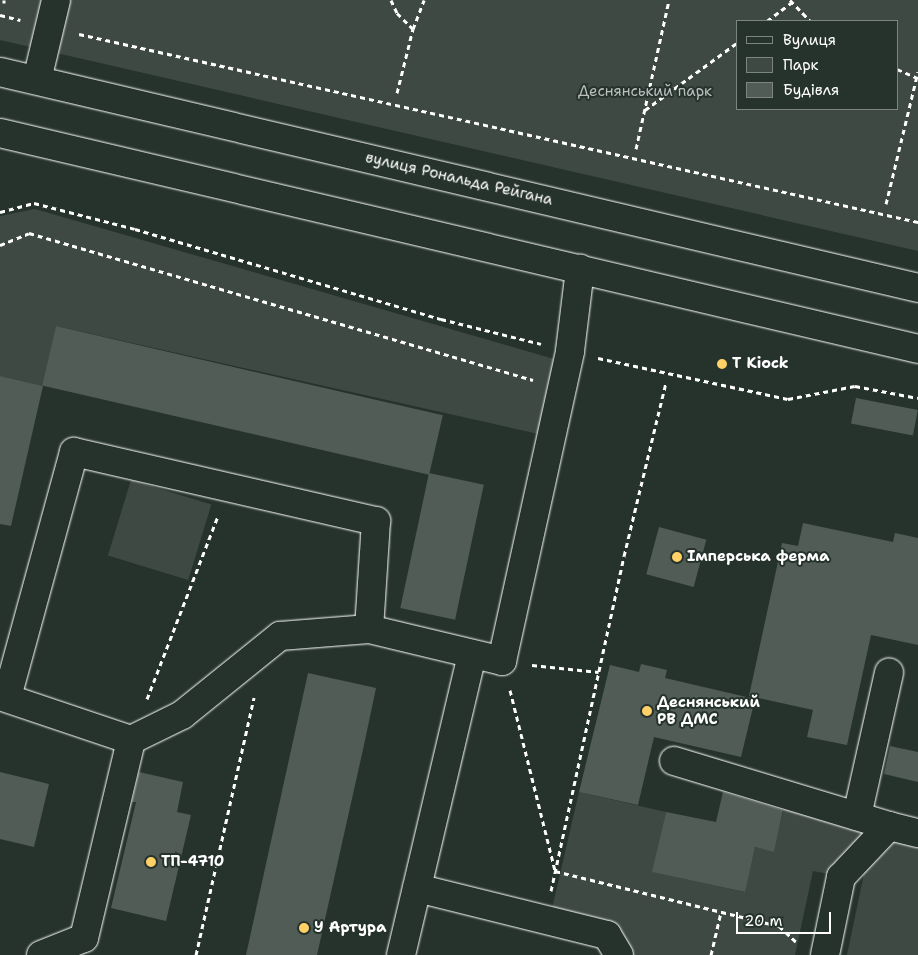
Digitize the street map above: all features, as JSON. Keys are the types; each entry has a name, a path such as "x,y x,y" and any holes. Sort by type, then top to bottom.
{"main road":[{"path":"37,80 56,0"},
{"name":"вулиця Рональда Рейгана","path":"0,72 918,288"},
{"path":"0,133 918,349"},
{"path":"369,629 376,521 74,452 3,697 130,740 182,715 280,636 369,629 502,662 570,351 580,269"},
{"path":"401,955 472,654"},
{"path":"857,816 888,673"},
{"path":"41,955 84,938 130,740"},
{"path":"674,761 918,833"},
{"path":"825,955 841,877 889,826"},
{"path":"417,888 606,935 619,955"}],"path":[{"path":"391,0 397,13 414,30"},
{"path":"397,94 424,0"},
{"path":"636,149 669,0"},
{"path":"768,20 792,1 809,20"},
{"path":"0,15 918,222"},
{"path":"645,110 736,44"},
{"path":"898,68 917,78"},
{"path":"886,204 918,72"},
{"path":"0,212 34,203 135,229 441,319 570,351 788,399 855,386 918,398"},
{"path":"0,245 29,233 562,388"},
{"path":"552,884 666,382"},
{"path":"130,740 229,488"},
{"path":"196,955 264,649"},
{"path":"555,870 502,662 599,672"},
{"path":"555,870 779,926 797,943"},
{"path":"712,955 721,912"}],"green space":[{"name":"Деснянський парк","path":"0,0 918,0 918,251 0,40"},
{"path":"35,209 568,363 552,437 56,326 43,386 0,376 0,216"},
{"path":"131,480 211,505 188,580 108,556"},
{"path":"579,792 666,812 653,872 744,892 755,847 774,851 785,803 866,831 834,875 813,871 795,955 626,955 551,913"},
{"path":"894,838 918,845 918,955 847,955 865,869"}],"building":[{"path":"56,326 443,415 429,475 42,385"},
{"path":"0,376 43,386 11,526 0,524"},
{"path":"856,398 918,410 913,436 851,424"},
{"path":"429,473 484,485 455,620 400,608"},
{"path":"803,523 893,542 895,533 918,538 918,645 871,635 847,745 807,737 813,710 749,696 782,543 798,546"},
{"name":"Імперська ферма","path":"659,527 706,540 694,587 646,574"},
{"path":"641,664 667,670 665,678 755,699 741,757 654,737 638,805 579,792 610,665 639,672"},
{"path":"308,673 376,688 364,745 317,955 246,955"},
{"path":"890,746 918,752 918,782 884,774"},
{"path":"0,772 49,784 34,847 0,839"},
{"name":"ТП-4710","path":"139,772 183,782 177,812 191,815 166,921 111,908 136,802 132,802"},
{"path":"723,792 783,810 774,852 755,847 745,892 652,872 666,812 716,822"}],"place":[{"name":"T Kiock","path":"722,364"},
{"name":"Імперська ферма","path":"677,557"},
{"name":"Деснянський РВ ДМС","path":"647,711"},
{"name":"ТП-4710","path":"151,862"},
{"name":"У Артура","path":"304,928"}]}
